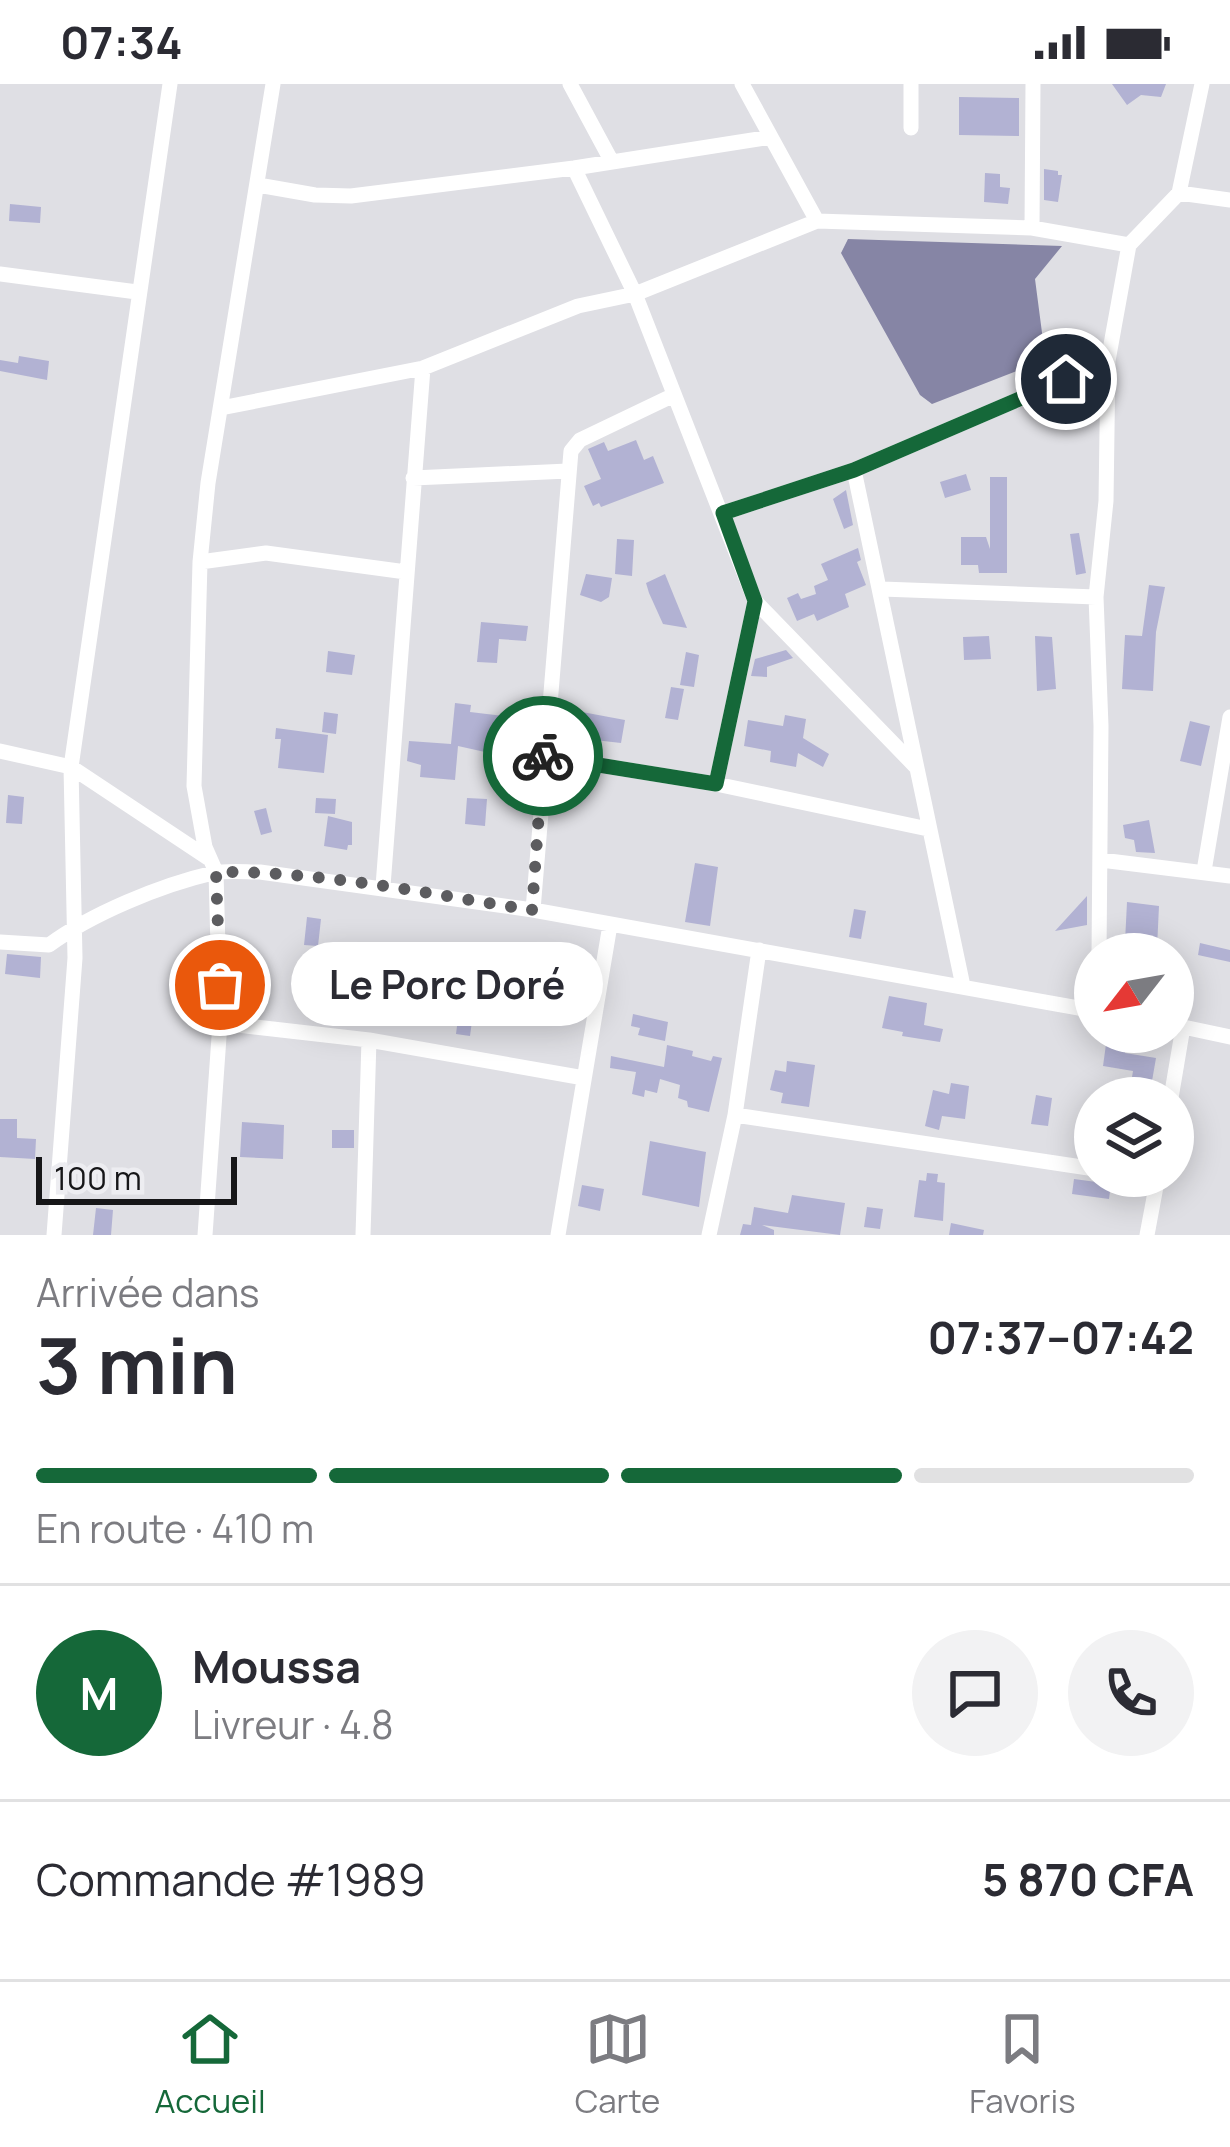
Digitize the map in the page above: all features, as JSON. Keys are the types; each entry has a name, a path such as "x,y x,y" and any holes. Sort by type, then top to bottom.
{"street":[{"path":"54,1235 75,958 71,767 170,84"},
{"path":"205,1235 220,1023 213,866 198,819 194,786 200,562 273,84"},
{"path":"570,84 612,162"},
{"path":"742,84 818,221"},
{"path":"911,84 911,128"},
{"path":"1032,228 1033,84"},
{"path":"1100,933 1096,597 1106,502 1108,361 1129,245 1179,193 1202,84"},
{"path":"258,184 315,195 351,196 771,137"},
{"path":"574,168 635,294 755,601 918,770"},
{"path":"1179,193 1230,200"},
{"path":"221,408 423,368 578,306 635,294 818,221 1032,228 1129,245"},
{"path":"0,274 137,292"},
{"path":"723,513 854,470 1108,361"},
{"path":"383,886 423,368"},
{"path":"532,910 574,444 674,395"},
{"path":"854,470 963,986"},
{"path":"413,478 568,471"},
{"path":"200,562 266,554 406,572"},
{"path":"882,590 1096,597"},
{"path":"716,784 755,601"},
{"path":"1204,872 1230,717"},
{"path":"0,751 71,767 213,866 532,910 1074,1007"},
{"path":"543,756 716,784 928,829"},
{"path":"1101,860 1230,876"},
{"path":"0,942 49,945 72,928 213,866"},
{"path":"558,1235 610,925"},
{"path":"709,1235 735,1115 759,950"},
{"path":"220,1023 369,1040 584,1078"},
{"path":"1194,1029 1230,1036"},
{"path":"363,1235 369,1040"},
{"path":"735,1115 1074,1166"},
{"path":"1147,1235 1154,1197"}],"water":[{"path":"848,239 1062,246 1035,279 1044,348 1040,362 932,404 920,395 841,253"}],"building":[{"path":"1112,84 1166,84 1161,97 1141,95 1127,105"},
{"path":"959,97 1019,98 1019,136 959,135"},
{"path":"1044,169 1062,175 1058,202 1044,200"},
{"path":"985,173 1000,174 1000,187 1010,188 1008,204 984,202"},
{"path":"10,204 41,207 40,223 9,221"},
{"path":"19,356 49,361 47,380 0,371 0,360 18,363"},
{"path":"636,440 644,460 653,456 664,483 593,506 584,486 601,479 588,449 604,442 608,451"},
{"path":"966,474 971,490 945,498 940,482"},
{"path":"990,477 1007,477 1007,573 979,573 978,565 961,565 961,537 986,537 990,549"},
{"path":"846,490 853,525 844,529 833,499"},
{"path":"1079,533 1086,573 1076,575 1070,534"},
{"path":"617,539 634,540 632,576 615,574"},
{"path":"858,548 861,560 857,562 866,585 845,594 849,607 817,621 814,614 797,621 787,598 816,594 814,586 828,580 821,564"},
{"path":"586,574 612,578 609,597 601,602 580,595"},
{"path":"665,574 687,628 663,624 649,593 646,583"},
{"path":"1149,585 1165,587 1156,632 1153,691 1122,689 1125,635 1142,636"},
{"path":"481,622 528,626 526,641 499,639 497,663 477,662"},
{"path":"989,636 991,659 964,660 963,637"},
{"path":"1035,636 1052,637 1056,689 1037,691"},
{"path":"786,650 793,658 767,667 767,677 751,676 755,659"},
{"path":"328,651 355,655 352,675 326,672"},
{"path":"686,652 699,655 694,687 680,685"},
{"path":"671,687 684,689 678,720 665,718"},
{"path":"455,703 471,705 470,712 521,718 518,742 507,740 506,746 494,744 494,750 485,752 458,746 455,780 420,777 421,765 407,761 409,741 451,744"},
{"path":"566,709 625,720 621,743 577,738 576,747 565,746"},
{"path":"324,712 338,714 336,734 322,732"},
{"path":"785,715 806,719 803,738 829,754 823,767 798,753 796,767 770,762 771,751 744,746 748,720 783,726"},
{"path":"1190,721 1210,726 1201,766 1180,761"},
{"path":"276,728 328,735 324,773 278,768 281,739 275,739"},
{"path":"8,795 24,797 22,824 6,823"},
{"path":"316,798 336,799 335,814 315,813"},
{"path":"467,798 487,799 485,826 465,824"},
{"path":"266,808 272,832 261,835 254,811"},
{"path":"328,816 352,822 352,845 347,850 324,846"},
{"path":"1149,820 1155,853 1136,852 1134,840 1125,838 1123,825"},
{"path":"695,863 718,867 710,926 685,922"},
{"path":"1087,896 1087,925 1055,931"},
{"path":"1127,902 1159,906 1158,933 1125,933"},
{"path":"854,909 866,911 861,939 849,937"},
{"path":"307,917 321,919 318,946 304,945"},
{"path":"547,942 563,946 551,993 564,995 559,1022 512,1013 528,955 548,954"},
{"path":"1200,943 1230,950 1230,962 1198,955"},
{"path":"7,954 41,957 40,978 5,974"},
{"path":"359,995 370,995 370,1021 358,1020"},
{"path":"453,996 475,999 470,1036 456,1034 457,1026 449,1025"},
{"path":"889,996 927,1003 924,1025 943,1029 940,1042 882,1028"},
{"path":"633,1014 668,1022 665,1041 638,1035 640,1028 631,1026"},
{"path":"667,1045 711,1061 713,1056 722,1058 709,1112 688,1107 687,1101 678,1098 680,1085 660,1079 657,1093 632,1094 636,1072 610,1068 611,1056 664,1067"},
{"path":"1105,1053 1156,1058 1153,1077 1132,1077 1133,1071 1103,1066"},
{"path":"787,1061 815,1065 809,1107 781,1103 783,1093 770,1090 775,1070 786,1072"},
{"path":"951,1083 969,1086 965,1119 942,1116 939,1130 925,1126 933,1090 949,1094"},
{"path":"1036,1095 1052,1098 1048,1126 1031,1124"},
{"path":"0,1119 17,1119 17,1138 36,1139 35,1159 0,1157"},
{"path":"242,1122 284,1125 283,1159 240,1157"},
{"path":"332,1130 354,1130 354,1148 332,1148"},
{"path":"650,1141 706,1152 699,1207 642,1195"},
{"path":"927,1173 938,1174 937,1182 945,1183 943,1221 914,1217 919,1180 926,1181"},
{"path":"582,1185 604,1189 600,1211 578,1206"},
{"path":"792,1195 845,1203 840,1235 762,1225 774,1230 774,1235 740,1235 743,1224 751,1225 754,1207 788,1213"},
{"path":"867,1207 883,1209 880,1229 864,1227"},
{"path":"96,1208 113,1210 111,1235 93,1235"},
{"path":"951,1223 984,1230 983,1235 949,1235"}],"way so far":[{"path":"220,985 216,872 260,872 383,886 532,910 543,756"}],"place":[{"name":"Le Porc Doré","path":"220,985"}],"route":[{"path":"543,756 716,784 755,601 723,513 854,470 1066,379"}]}
